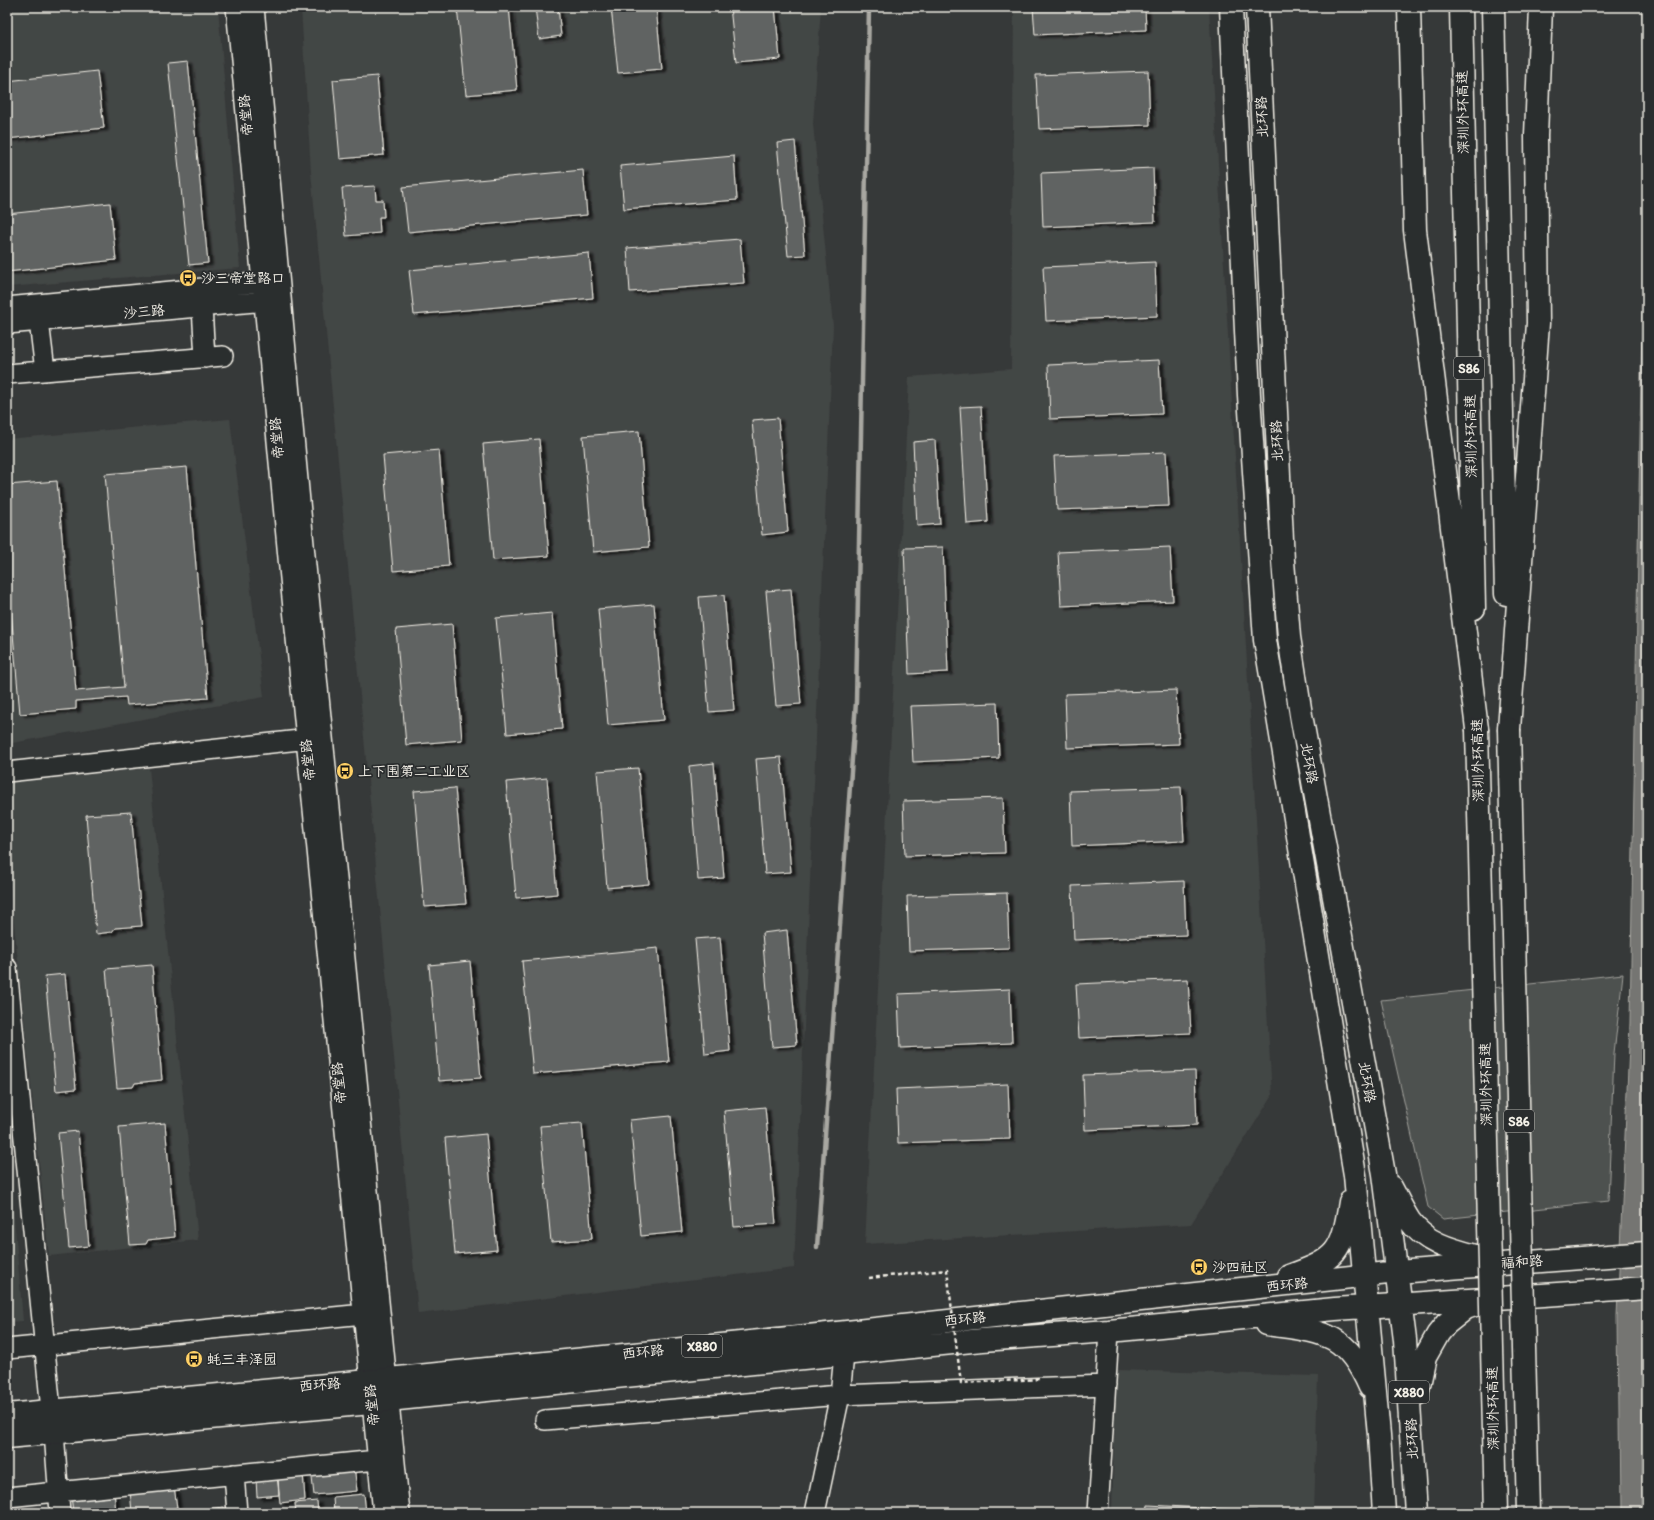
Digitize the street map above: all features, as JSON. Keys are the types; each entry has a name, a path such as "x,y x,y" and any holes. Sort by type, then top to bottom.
{"main road":[{"name":"北环路","path":"1231,7 1249,395 1265,640 1277,719 1355,1175 1376,1401 1384,1513"},
{"name":"北环路","path":"1257,7 1283,561 1289,637 1318,813 1384,1174 1402,1303 1416,1513"},
{"name":"深圳外环高速","path":"1461,7 1496,1513"},
{"name":"S86","path":"1493,7 1528,1513"},
{"path":"1509,729 1538,323 1536,136 1541,7"},
{"path":"1409,10 1415,230 1477,729"},
{"path":"1384,1174 1409,1220 1424,1236 1444,1247 1502,1264"},
{"path":"1257,1288 1317,1266 1336,1250 1342,1240 1346,1228 1355,1175"},
{"name":"福和路","path":"1397,1272 1647,1253"},
{"name":"西环路","path":"7,1415 866,1330 1397,1272"},
{"path":"1402,1303 1586,1293 1647,1288"},
{"path":"1412,1435 1422,1369 1431,1345 1438,1334 1446,1324 1466,1308 1502,1297"},
{"name":"西环路","path":"7,1437 844,1355 982,1340 1110,1331 1402,1303"},
{"path":"1233,1319 1313,1331 1336,1341 1346,1348 1362,1368 1376,1401"}],"street":[{"name":"帝堂路","path":"236,7 272,300 380,1401 400,1513"},
{"name":"帝堂路","path":"254,7 270,281"},
{"name":"沙三路","path":"7,307 270,281"},
{"name":"沙三路","path":"7,324 272,300"},
{"path":"7,374 214,357 202,307"},
{"path":"39,321 45,371"},
{"path":"7,772 315,738"},
{"path":"7,968 51,1410"},
{"path":"7,1349 371,1313"},
{"path":"1098,1513 1110,1331"},
{"path":"815,1513 840,1395 844,1355"},
{"path":"545,1420 840,1395 1106,1385"},
{"name":"帝堂路","path":"380,1401 377,1460 383,1513"},
{"path":"54,1432 60,1513"},
{"path":"7,1497 377,1460"},
{"path":"234,1474 237,1513"}],"path":[{"path":"869,1278 948,1270 961,1383 1041,1379"}],"shaded area":[{"path":"7,7 218,7 240,268 7,287"},
{"name":"上下围第二工业区","path":"301,7 821,7 813,124 833,326 794,1268 418,1314 311,172"},
{"path":"1014,7 1209,7 1272,1096 1191,1224 865,1244 909,377 1011,369"},
{"path":"1642,7 1647,7 1647,1513 1619,1513 1617,1316 1630,1023 1644,202"},
{"path":"230,419 264,697 7,744 7,439"},
{"path":"149,768 198,1240 49,1256 7,857 7,783"},
{"path":"1623,974 1614,1053 1608,1201 1443,1219 1428,1207 1381,1000"},
{"path":"7,1136 23,1321 7,1322"},
{"path":"1116,1370 1318,1376 1314,1513 1112,1513"}],"building":[{"path":"457,7 509,7 517,90 466,95"},
{"path":"535,7 558,7 561,36 539,39"},
{"path":"611,7 656,7 662,69 618,73"},
{"path":"730,7 775,7 780,59 736,63"},
{"path":"1033,7 1145,7 1146,30 1035,35"},
{"path":"188,61 208,263 189,265 168,63"},
{"path":"97,71 104,128 7,139 7,81"},
{"path":"1148,71 1150,125 1039,129 1036,75"},
{"path":"377,76 384,155 340,159 333,80"},
{"path":"795,141 805,255 788,256 777,143"},
{"path":"734,156 737,200 624,209 620,166"},
{"path":"1153,168 1155,222 1043,227 1041,173"},
{"path":"583,170 587,215 408,232 403,187"},
{"path":"375,186 376,200 383,200 384,217 379,217 380,233 346,236 342,188"},
{"path":"110,203 116,260 7,272 7,214"},
{"path":"740,239 744,283 630,292 627,248"},
{"path":"589,253 593,298 414,315 409,270"},
{"path":"1155,262 1157,316 1046,321 1043,267"},
{"path":"1159,360 1162,414 1050,419 1048,365"},
{"path":"981,406 988,522 967,524 960,407"},
{"path":"778,418 788,532 762,535 752,420"},
{"path":"639,431 649,547 593,552 583,436"},
{"path":"539,439 549,556 493,560 483,444"},
{"path":"935,440 940,524 917,526 913,442"},
{"path":"439,450 449,566 393,571 383,455"},
{"path":"1166,452 1169,506 1057,510 1054,456"},
{"path":"187,467 208,698 127,705 126,697 76,701 76,709 20,714 7,565 7,485 57,481 76,691 124,687 105,474"},
{"path":"943,547 948,672 909,674 904,548"},
{"path":"1170,547 1173,601 1061,606 1058,552"},
{"path":"791,589 801,704 776,706 766,591"},
{"path":"724,595 734,710 709,712 699,597"},
{"path":"654,604 664,720 608,725 598,609"},
{"path":"552,613 562,729 507,734 496,618"},
{"path":"452,624 462,740 406,745 396,629"},
{"path":"1176,690 1179,744 1067,748 1065,694"},
{"path":"997,703 999,758 913,762 910,706"},
{"path":"781,757 791,872 765,874 756,759"},
{"path":"714,763 724,878 698,880 689,766"},
{"path":"638,768 649,884 607,888 597,771"},
{"path":"547,778 557,894 516,898 506,782"},
{"path":"1181,787 1184,841 1072,846 1070,791"},
{"path":"455,788 466,904 424,907 414,791"},
{"path":"1003,798 1005,853 905,856 903,801"},
{"path":"131,812 142,926 115,928 112,932 96,934 86,815"},
{"path":"1184,881 1186,935 1074,940 1072,886"},
{"path":"1007,893 1009,948 909,951 907,896"},
{"path":"787,930 797,1045 772,1047 762,933"},
{"path":"720,937 730,1051 705,1054 695,939"},
{"path":"658,948 669,1062 533,1074 522,961"},
{"path":"470,961 481,1078 439,1081 429,965"},
{"path":"152,965 162,1080 135,1083 133,1087 117,1088 106,969"},
{"path":"65,974 76,1089 56,1091 45,976"},
{"path":"1188,979 1191,1033 1079,1038 1076,984"},
{"path":"1010,989 1012,1043 900,1048 898,994"},
{"path":"1195,1071 1197,1125 1085,1130 1083,1075"},
{"path":"1008,1084 1010,1139 898,1143 896,1089"},
{"path":"765,1107 776,1224 734,1227 724,1111"},
{"path":"671,1116 682,1232 641,1236 630,1120"},
{"path":"165,1123 175,1237 148,1240 146,1244 130,1245 119,1127"},
{"path":"582,1123 592,1239 551,1242 540,1126"},
{"path":"78,1131 89,1246 69,1248 58,1133"},
{"path":"486,1134 497,1250 455,1254 445,1138"},
{"path":"354,1465 357,1491 314,1495 311,1469"},
{"path":"303,1472 305,1500 280,1503 277,1475"},
{"path":"278,1477 279,1495 257,1497 256,1479"},
{"path":"174,1486 177,1508 132,1513 130,1490"},
{"path":"114,1491 116,1513 73,1513 71,1495"},
{"path":"364,1494 366,1513 334,1513 333,1497"},
{"path":"317,1501 318,1513 296,1513 295,1503"},
{"path":"1148,1505 1258,1511 1258,1513 1147,1513"},
{"path":"224,1507 225,1513 179,1513 179,1512"}],"waterway":[{"path":"817,1247 856,702 869,7"}],"place":[{"name":"沙三帝堂路口","path":"188,278"},
{"name":"上下围第二工业区","path":"345,771"},
{"name":"沙四社区","path":"1199,1267"},
{"name":"蚝三丰泽园","path":"194,1359"}]}
